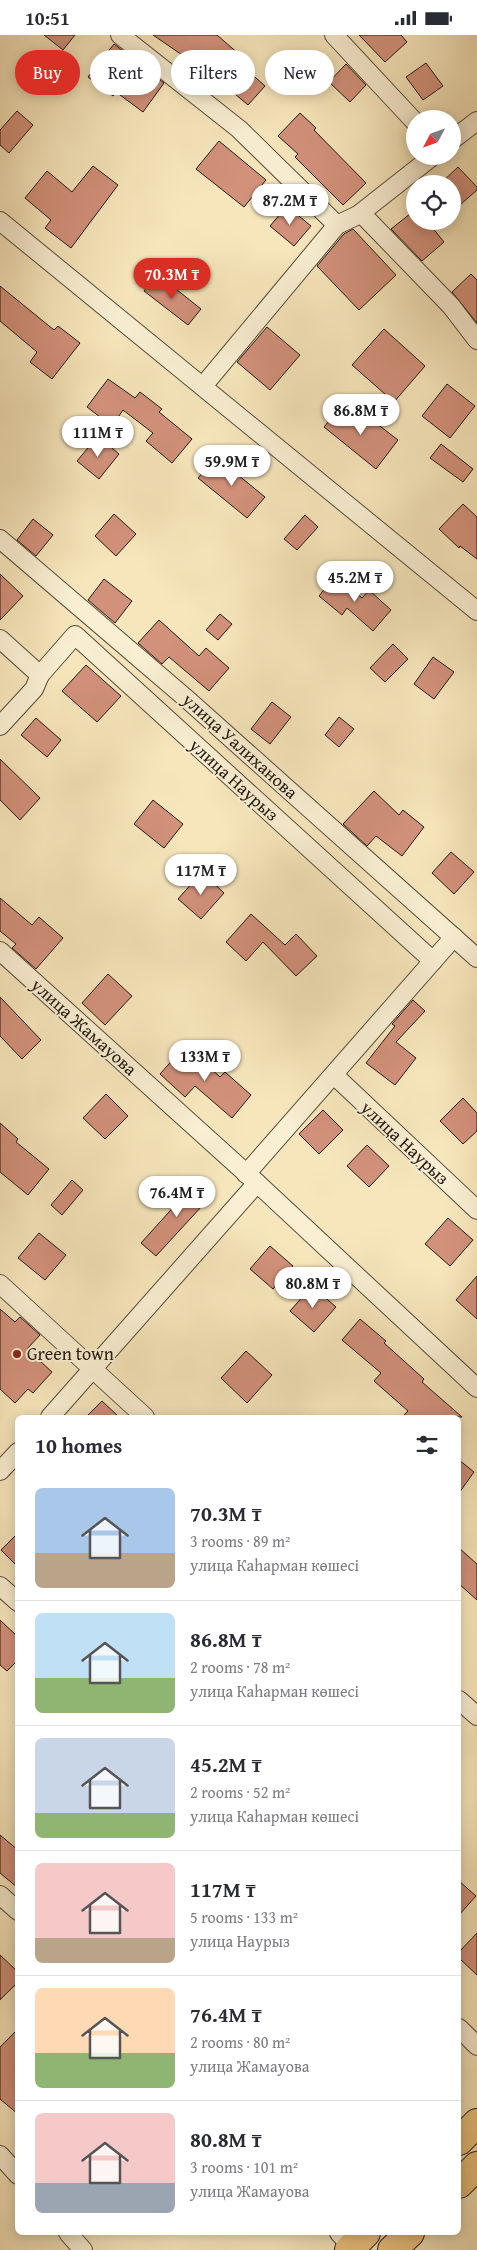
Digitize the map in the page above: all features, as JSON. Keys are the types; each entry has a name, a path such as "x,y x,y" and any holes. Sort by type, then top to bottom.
{"main road":[{"path":"461,2139 477,2123"},
{"path":"461,2182 477,2166"},
{"path":"392,2250 408,2235"}],"street":[{"path":"120,35 238,129 337,225"},
{"path":"334,35 406,112"},
{"path":"461,134 477,121"},
{"path":"203,386 337,225 361,213 421,165"},
{"path":"361,213 451,307 477,340"},
{"path":"0,221 477,611"},
{"name":"улица Уалиханова","path":"0,539 188,700 477,958"},
{"name":"улица Наурыз","path":"0,726 34,689 40,675 75,635 433,961"},
{"path":"0,639 40,675"},
{"path":"52,1415 93,1371 334,1075 454,937"},
{"name":"улица Жамауова","path":"0,951 252,1178 477,1388"},
{"name":"улица Наурыз","path":"334,1075 477,1210"},
{"path":"0,1284 143,1415"},
{"path":"0,1471 15,1456"},
{"path":"0,1586 15,1599"},
{"path":"461,1702 477,1716"},
{"path":"0,1895 15,1908"},
{"path":"461,2030 477,2046"},
{"path":"0,2155 15,2172"},
{"path":"70,2235 83,2250"}],"building":[{"path":"44,35 75,35 63,50"},
{"path":"153,35 217,35 234,50 175,50"},
{"path":"359,35 401,35 407,42 385,62"},
{"path":"114,44 122,50 109,50"},
{"path":"426,63 443,86 423,100 406,77"},
{"path":"346,64 366,85 350,102 334,87 334,77"},
{"path":"255,77 265,86 248,105 236,95 255,95"},
{"path":"120,95 155,95 143,112"},
{"path":"17,111 33,125 9,153 0,145 0,130"},
{"path":"300,113 366,183 343,205 295,157 298,154 278,136"},
{"path":"219,141 266,180 244,207 196,169"},
{"path":"93,166 118,185 71,248 45,228 51,220 25,198 47,171 72,192"},
{"path":"458,167 477,187 477,190 461,204 461,175 450,175"},
{"path":"287,206 311,226 294,246 270,226"},
{"path":"406,217 406,230 434,230 444,242 422,261 391,229"},
{"path":"353,229 396,275 359,310 317,266 344,234"},
{"path":"157,274 201,309 188,325 144,291"},
{"path":"471,274 477,280 477,323 452,292"},
{"path":"0,286 54,330 58,326 80,343 52,379 30,362 37,352 0,321"},
{"path":"267,327 300,355 270,390 237,362"},
{"path":"384,329 425,366 394,402 352,365"},
{"path":"108,379 135,398 140,392 162,409 159,412 192,439 172,463 146,441 153,433 123,410 112,426 87,407"},
{"path":"447,384 475,406 450,438 422,416"},
{"path":"343,404 368,425 372,420 398,440 376,469 324,427"},
{"path":"98,436 119,454 99,479 77,461"},
{"path":"441,444 473,469 463,482 430,458"},
{"path":"216,457 265,497 247,518 198,478"},
{"path":"463,504 477,517 477,559 460,546 459,548 439,529"},
{"path":"114,514 136,534 116,556 95,536"},
{"path":"305,515 318,527 297,550 284,539"},
{"path":"33,519 53,535 36,556 17,540"},
{"path":"0,574 23,596 0,620"},
{"path":"335,576 362,598 369,590 391,610 373,631 347,608 342,615 319,596"},
{"path":"104,579 132,601 115,623 88,600"},
{"path":"220,614 232,624 218,640 206,630"},
{"path":"159,620 199,656 206,648 229,668 209,691 169,657 162,664 138,643"},
{"path":"393,644 408,659 385,682 370,668"},
{"path":"433,657 454,672 434,699 414,684"},
{"path":"86,665 121,696 97,722 62,691"},
{"path":"272,702 291,717 270,744 251,729"},
{"path":"339,717 354,729 339,747 325,735"},
{"path":"36,718 61,740 47,757 21,735"},
{"path":"0,759 40,798 20,820 0,800"},
{"path":"374,791 399,815 403,810 424,827 402,856 376,836 367,846 343,824"},
{"path":"153,800 183,824 164,848 134,824"},
{"path":"451,852 474,872 454,894 432,873"},
{"path":"202,872 224,893 201,919 178,899"},
{"path":"0,898 32,925 39,917 63,938 36,969 12,948 16,944 0,931"},
{"path":"251,914 285,945 296,934 317,956 296,976 263,942 246,961 226,942"},
{"path":"108,974 132,996 105,1025 82,1003"},
{"path":"0,997 41,1040 22,1059 0,1036"},
{"path":"413,1000 425,1011 396,1042 416,1058 395,1085 366,1063 395,1026 392,1024"},
{"path":"186,1045 220,1077 225,1072 251,1095 232,1118 195,1086 185,1097 160,1074"},
{"path":"106,1094 128,1116 105,1139 83,1118"},
{"path":"463,1098 477,1113 477,1131 463,1144 440,1121"},
{"path":"323,1110 343,1130 319,1154 299,1134"},
{"path":"0,1123 18,1139 16,1142 49,1169 28,1195 0,1172"},
{"path":"367,1145 389,1166 369,1187 347,1166"},
{"path":"72,1180 83,1190 62,1215 51,1205"},
{"path":"198,1180 213,1194 156,1256 141,1243"},
{"path":"448,1218 473,1240 450,1266 425,1244"},
{"path":"39,1233 66,1255 45,1280 18,1258"},
{"path":"270,1246 293,1266 273,1289 250,1269"},
{"path":"477,1276 477,1319 456,1300"},
{"path":"312,1286 336,1307 314,1332 290,1311"},
{"name":"Green town","path":"0,1309 15,1322 20,1317 40,1335 27,1349 52,1372 33,1393 28,1389 15,1403 0,1389"},
{"path":"360,1319 386,1341 384,1343 424,1379 422,1382 460,1415 404,1415 408,1411 374,1381 381,1373 342,1340"},
{"path":"246,1351 272,1375 247,1403 221,1378"},
{"path":"102,1401 117,1415 88,1415"},
{"path":"461,1462 474,1472 461,1490"},
{"path":"15,1536 15,1564 1,1550"},
{"path":"461,1550 477,1564 477,1600 461,1586"},
{"path":"0,1620 15,1634 15,1663 7,1671 0,1665"},
{"path":"0,1835 15,1848 15,1886 0,1873"},
{"path":"461,1883 476,1896 461,1913"},
{"path":"477,1933 477,1975 461,1960 461,1950"},
{"path":"0,1955 15,1969 15,1985 0,2000"},
{"path":"15,2032 15,2112 0,2099 0,2047"}],"place":[{"name":"Green town","path":"17,1354"}]}
